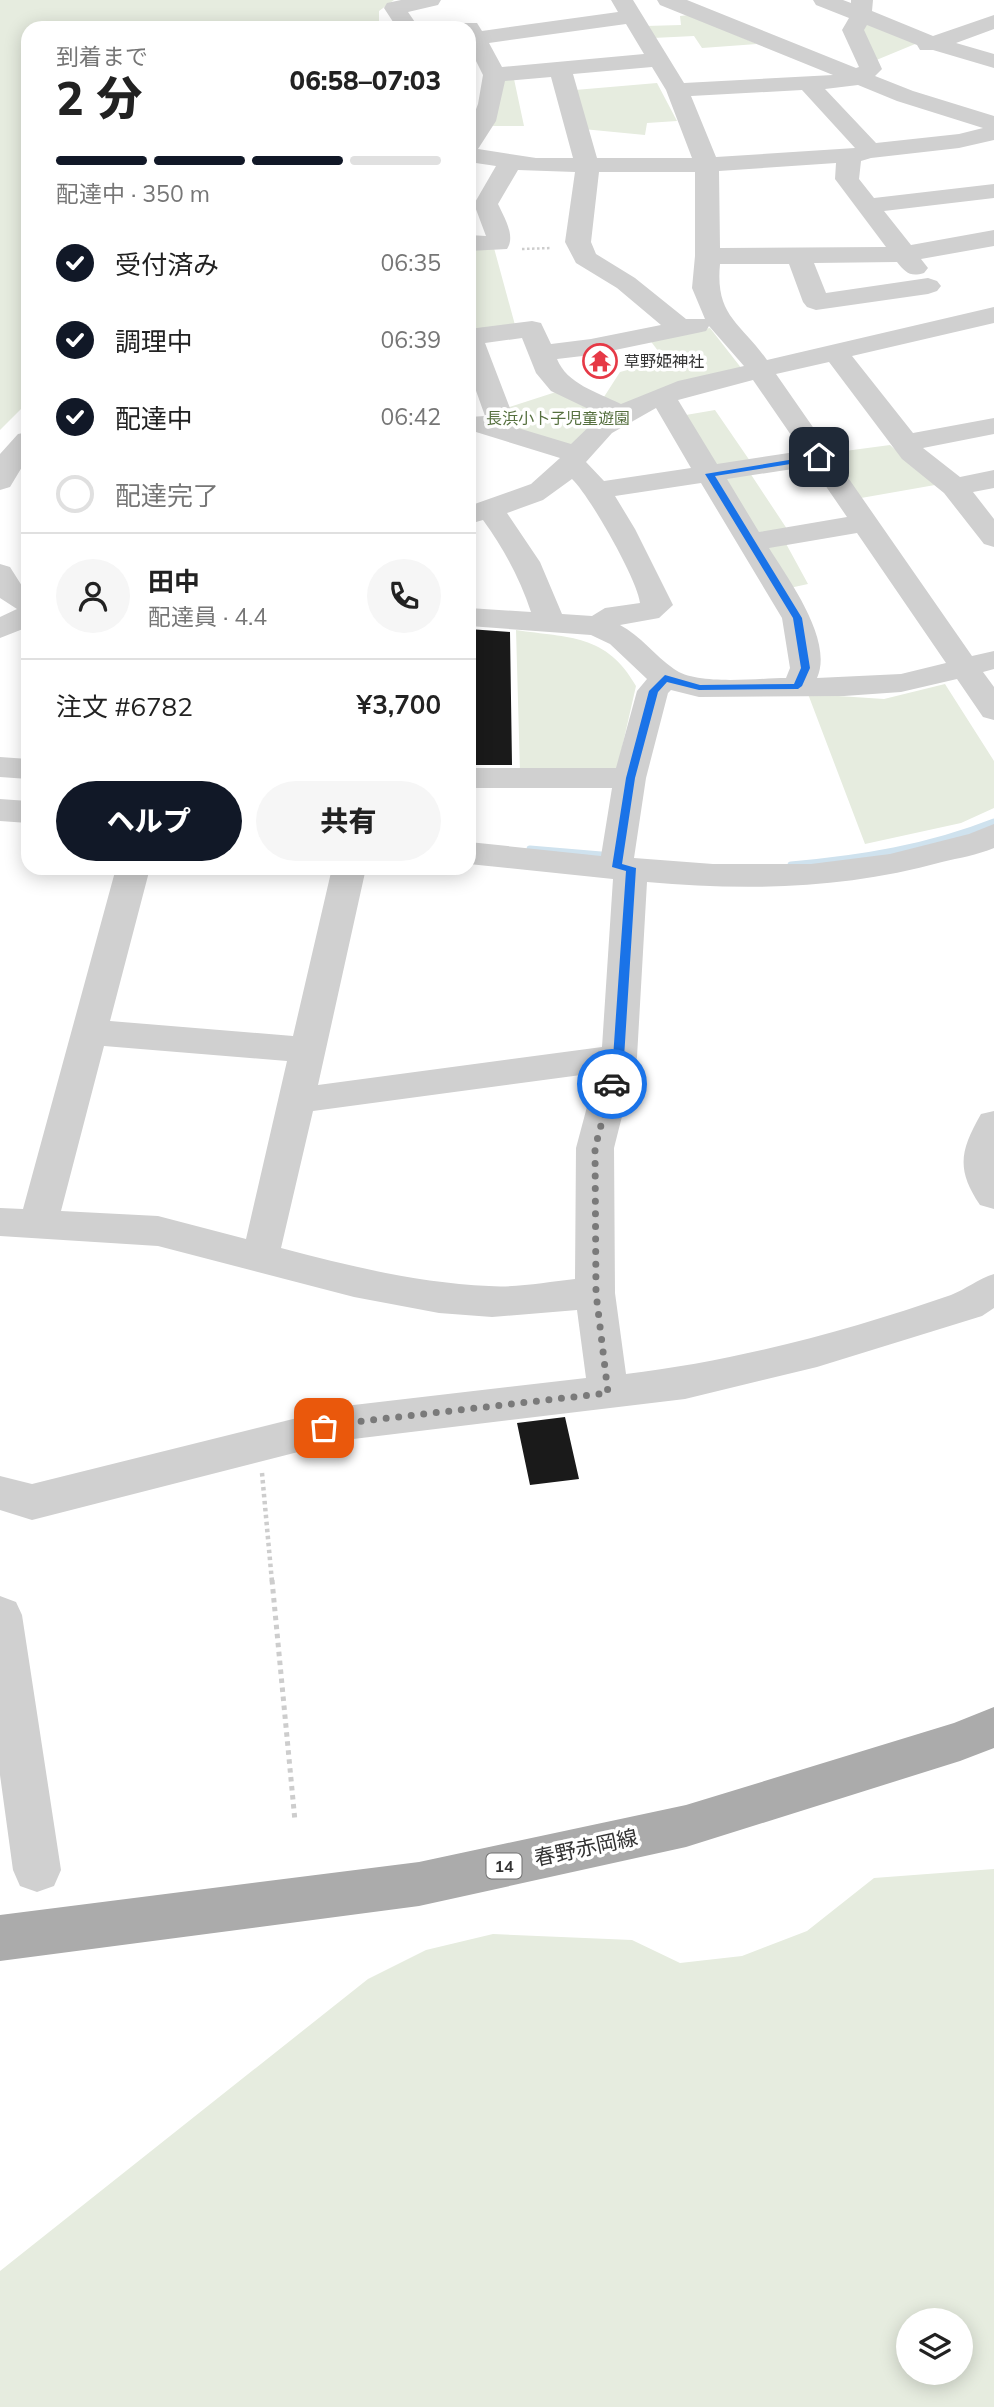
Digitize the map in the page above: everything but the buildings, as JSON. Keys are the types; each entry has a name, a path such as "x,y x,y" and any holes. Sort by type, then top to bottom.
{"main road":[{"name":"春野赤岡線","path":"0,1938 419,1884 686,1826 960,1741 994,1727"}],"street":[{"path":"403,21 395,8 429,0"},
{"path":"476,156 536,165 707,165 859,153 977,137 990,121 905,96 865,73 668,0"},
{"path":"824,0 861,8 932,43 994,61"},
{"path":"861,8 891,4"},
{"path":"476,31 626,8 677,90 707,165 708,256 705,288 719,321 760,371 863,523 979,663 994,710"},
{"path":"861,8 853,30 865,73"},
{"path":"455,9 463,21"},
{"path":"677,90 848,82 932,43 994,22"},
{"path":"476,41 494,75 484,125 476,136"},
{"path":"494,75 561,71 657,60"},
{"path":"561,71 587,165 585,202 578,242 585,258 626,283 681,328"},
{"path":"810,83 859,153"},
{"path":"859,153 847,179 928,286 961,322"},
{"path":"476,243 498,244 498,235 486,204 511,161"},
{"path":"868,206 994,191"},
{"path":"708,256 904,254 994,238"},
{"path":"799,256 816,302 928,286"},
{"path":"550,622 534,575 517,546 479,512 541,491 574,460 595,433 622,415 662,396 994,315"},
{"path":"541,353 591,347 719,321"},
{"path":"476,338 532,329 549,373 561,385 622,415"},
{"path":"835,352 912,453 954,487 994,538"},
{"path":"476,353 499,416 481,427"},
{"path":"662,396 797,618 806,668 798,686"},
{"path":"906,443 994,426"},
{"path":"481,427 574,460 598,490 657,605 648,612 616,614 598,626"},
{"path":"0,481 8,462 21,448"},
{"path":"598,490 819,457"},
{"path":"954,487 994,479"},
{"path":"750,542 863,523"},
{"path":"0,573 10,591 21,598"},
{"path":"476,617 598,626 621,638 665,678 699,688 844,687 901,683 979,663"},
{"path":"0,629 21,618"},
{"path":"608,1393 596,1293 595,1148 619,1058 624,867 631,778 653,691 665,678"},
{"path":"0,767 21,768"},
{"path":"476,778 631,778"},
{"path":"0,810 21,812"},
{"path":"476,854 733,877 775,877 862,870 979,842 994,835"},
{"path":"131,875 89,1032 19,1223 158,1231 355,1282 439,1298 492,1302 596,1293"},
{"path":"257,1256 264,1244 347,875"},
{"path":"89,1032 308,1050"},
{"path":"298,1095 317,1098 619,1058"},
{"path":"994,1124 979,1157 983,1181 994,1195"},
{"path":"0,1493 32,1502 345,1423 685,1383 817,1351 968,1306 994,1289"},
{"path":"0,1615 37,1870"}],"path":[{"path":"498,244 509,250 580,247"},
{"path":"260,1445 295,1821"}],"green space":[{"path":"0,0 394,0 379,11 379,21 21,21 21,409 0,430"},
{"path":"689,15 757,44 702,48 694,36 653,38 646,26 681,25 680,16"},
{"path":"871,23 920,42 874,61 860,28"},
{"path":"514,79 524,126 493,126 501,80"},
{"path":"657,83 677,121 647,123 645,135 583,129 575,90"},
{"path":"476,247 494,248 515,325 476,330"},
{"path":"710,328 742,369 622,408 602,400 620,372 665,360 649,339"},
{"name":"長浜小卜子児童遊園","path":"559,391 610,413 572,448 509,429 503,409"},
{"path":"715,410 750,461 714,467 680,416"},
{"path":"890,445 935,485 861,498 830,453"},
{"path":"750,473 787,529 755,534 719,478"},
{"path":"784,540 808,584 785,589 762,544"},
{"path":"516,630 585,642 612,656 625,669 636,686 616,774 520,772"},
{"path":"945,684 994,761 994,808 961,823 865,844 808,694 884,699"},
{"path":"994,1869 994,2407 0,2407 0,2271 368,1979 426,1950 493,1934 632,1940 680,1963 742,1956 807,1931 874,1878"}],"waterway":[{"path":"791,865 894,851 944,839 994,822"},
{"path":"530,849 613,856"}],"way so far":[{"path":"324,1428 345,1423 608,1393 596,1293 595,1148 612,1084"}],"place":[{"name":"草野姫神社","path":"600,361"}],"route":[{"path":"612,1084 619,1058 631,868 617,867 631,778 653,691 665,678 699,688 798,686 806,668 797,618 709,474 819,457"}]}
